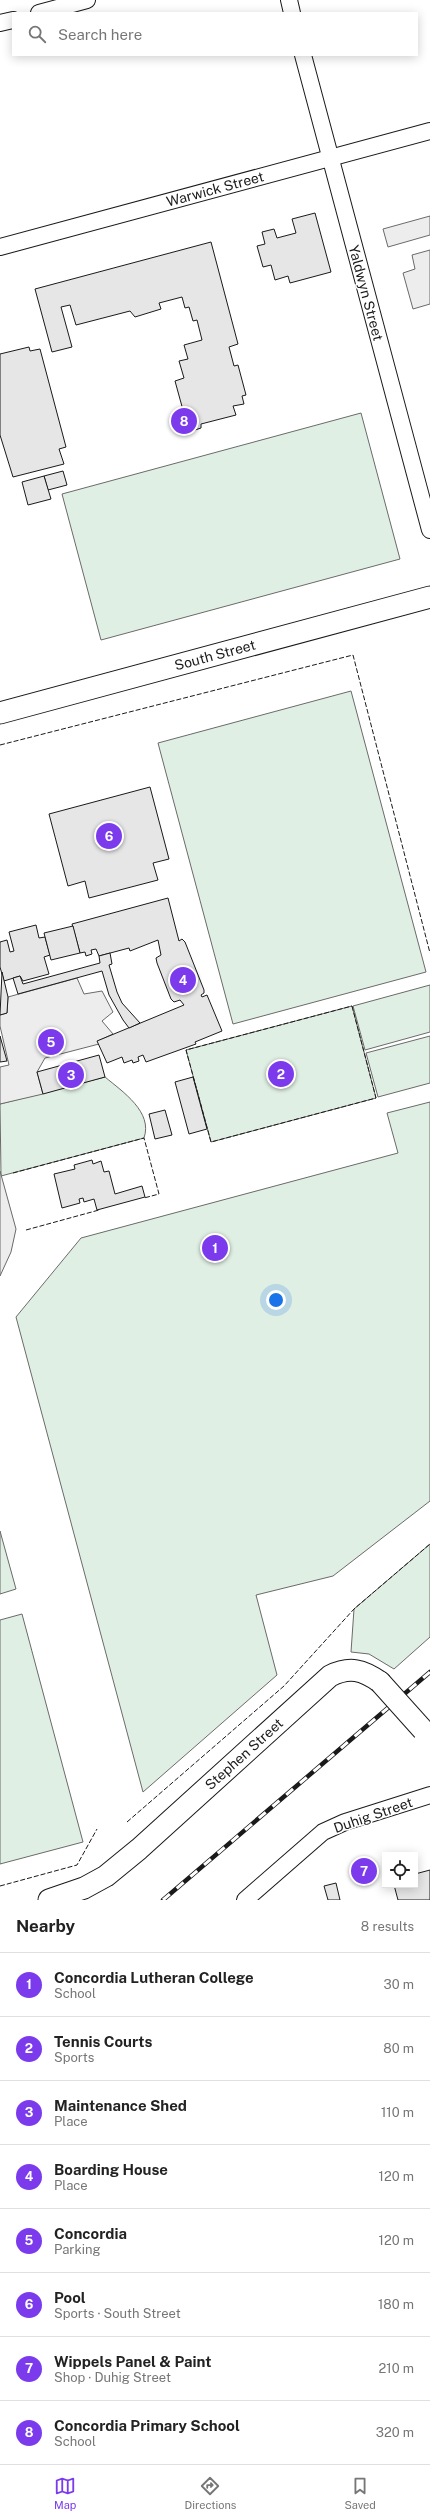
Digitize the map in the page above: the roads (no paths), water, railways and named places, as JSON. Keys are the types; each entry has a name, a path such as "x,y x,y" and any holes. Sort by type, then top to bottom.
{"street":[{"path":"43,12 87,0"},
{"path":"289,0 292,12"},
{"path":"0,23 12,20"},
{"name":"Yaldwyn Street","path":"303,56 430,530"},
{"name":"Warwick Street","path":"0,246 430,131"},
{"name":"South Street","path":"0,713 430,597"},
{"name":"Stephen Street","path":"49,1900 84,1888 106,1876 140,1849 330,1676 341,1670 354,1669 366,1672 380,1682 426,1735"},
{"name":"Duhig Street","path":"245,1900 323,1832 345,1822 430,1795"}],"railway":[{"path":"163,1900 430,1672"}],"place":[{"name":"Concordia Primary School","path":"184,421"},
{"name":"Pool","path":"109,836"},
{"name":"Boarding House","path":"183,980"},
{"name":"Concordia","path":"51,1042"},
{"name":"Tennis Courts","path":"281,1074"},
{"name":"Maintenance Shed","path":"71,1075"},
{"name":"Concordia Lutheran College","path":"215,1248"},
{"name":"Wippels Panel & Paint","path":"364,1871"}]}
